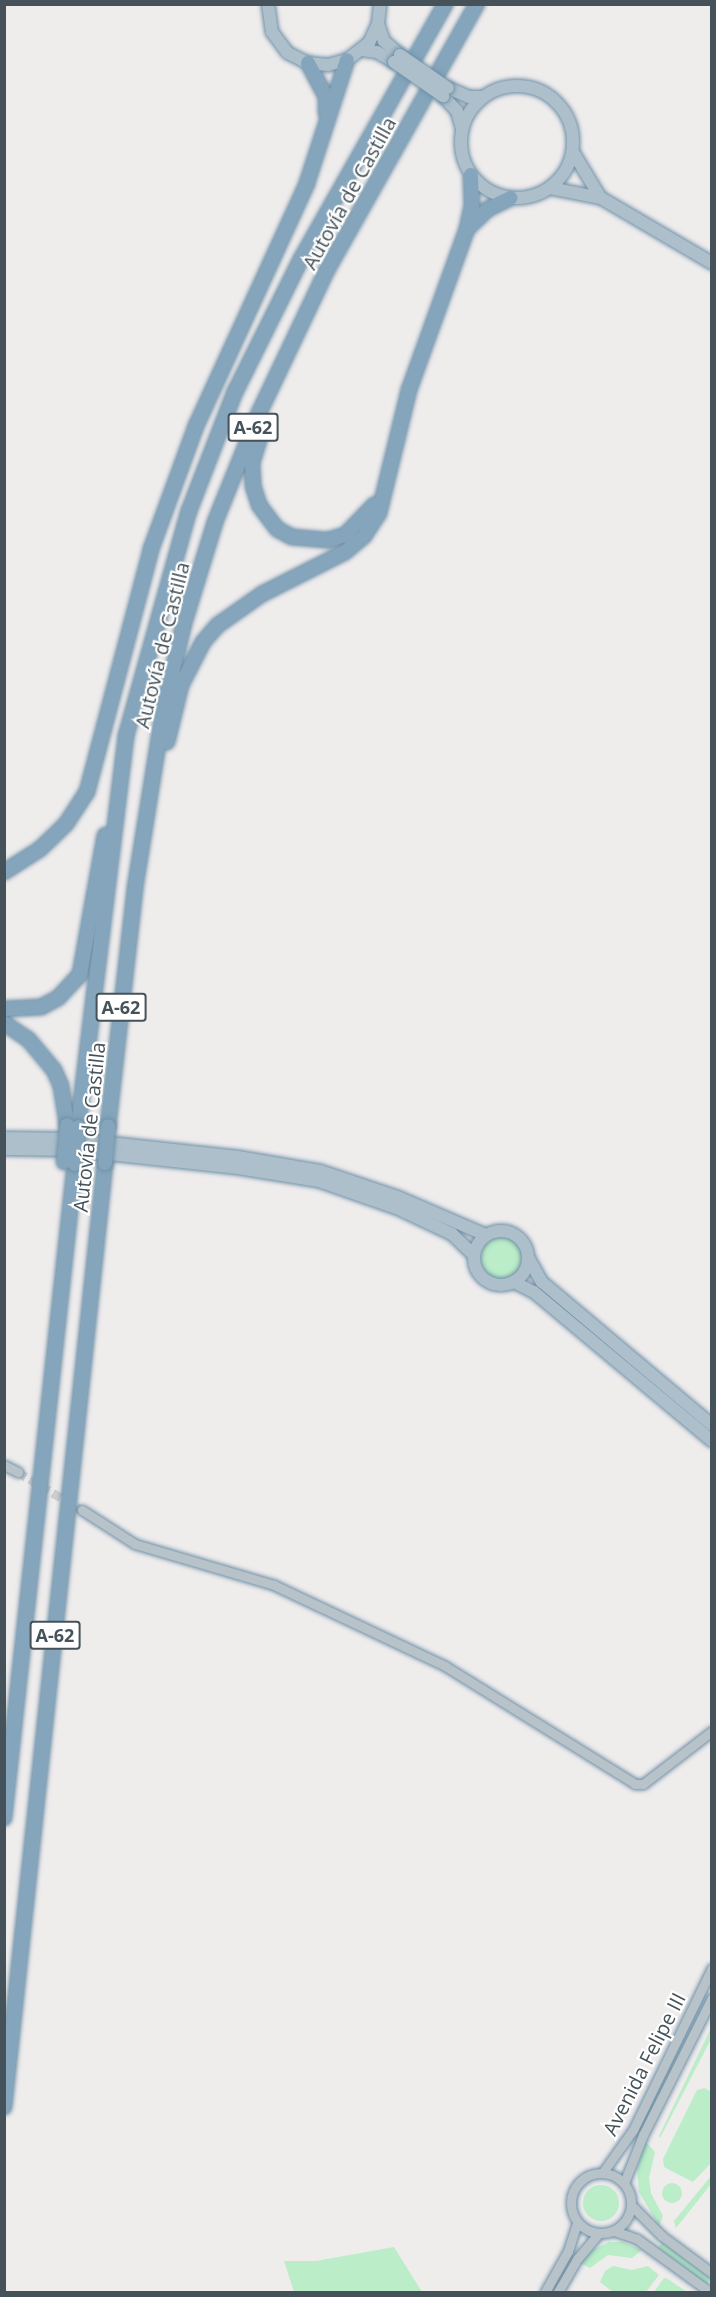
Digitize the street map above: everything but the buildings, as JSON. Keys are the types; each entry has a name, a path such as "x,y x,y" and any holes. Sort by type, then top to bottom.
{"highway":[{"name":"Autovía de Castilla","path":"4,1818 63,1264 73,1126 126,736 189,511 235,392 282,297 445,4"},
{"name":"Autovía de Castilla","path":"4,2106 135,888 164,707 184,623 215,522 288,347 327,270 477,4"},
{"path":"4,872 40,849 66,824 87,792 152,549 196,426 283,239 325,130 347,60"},
{"path":"308,63 326,97 325,130"},
{"path":"135,888 174,710 203,642 234,611 345,552 364,536 384,500 395,450 431,320 467,229 472,206 471,175"},
{"path":"467,229 488,209 511,198"},
{"path":"288,347 252,464 253,486 259,505 277,529 315,541 345,535 359,525 378,499 395,450"},
{"path":"4,1009 41,1007 58,998 80,974 120,737 151,616 189,511"},
{"path":"4,1023 27,1039 54,1070 73,1126"}],"main road":[{"path":"268,4 268,20 279,44 308,63 328,65 347,60 362,50 378,24"},
{"path":"380,4 378,24 384,41 397,59"},
{"path":"362,50 397,59 446,92 469,97 483,97 513,85 548,94 559,103 572,126 573,152 565,172 550,188 525,198 511,198 489,191 471,175 464,160 462,128 458,111 446,92"},
{"path":"462,128 483,97"},
{"path":"573,152 601,198"},
{"path":"550,188 601,198 711,263"},
{"path":"4,1138 73,1139 238,1158 320,1171 400,1198 486,1235"},
{"path":"4,1149 72,1150 238,1168 319,1181 405,1212 464,1242 474,1255 475,1267 491,1284 514,1282 534,1292 711,1441"},
{"path":"474,1255 486,1235 498,1231 520,1238 542,1282 711,1425"},
{"path":"514,1282 522,1276 529,1259"}],"street":[{"path":"4,1466 18,1472"},
{"path":"82,1510 135,1544 274,1585 445,1666 635,1784 643,1784 711,1731"},
{"name":"Avenida Felipe III","path":"603,2172 633,2130 711,1968"},
{"name":"Avenida Felipe III","path":"624,2183 643,2134 711,1998"},
{"path":"632,2206 626,2221 614,2231 598,2234 578,2223 570,2204 576,2185 593,2174 603,2172 624,2183 632,2206 662,2236 711,2273"},
{"path":"545,2292 568,2251 578,2223"},
{"path":"614,2231 637,2239 710,2292"},
{"path":"558,2292 578,2258 598,2234"}],"green space":[{"path":"502,1237 517,1243 523,1258 517,1273 502,1279 487,1273 481,1258 487,1243"},
{"path":"711,2028 711,2039 660,2138 659,2136"},
{"path":"705,2088 711,2092 711,2163 693,2182 664,2167 663,2159 697,2090"},
{"path":"645,2141 655,2152 649,2178 651,2193 663,2216 659,2226 639,2192 637,2169"},
{"path":"711,2176 711,2184 676,2228 674,2221"},
{"path":"672,2183 679,2186 682,2193 679,2200 672,2203 665,2200 662,2193 665,2186"},
{"path":"601,2185 614,2190 619,2203 614,2216 601,2221 588,2216 583,2203 588,2190"},
{"path":"609,2242 622,2242 642,2250 632,2258 608,2255 590,2268 580,2263 592,2250"},
{"path":"662,2242 711,2279 707,2284 658,2248"},
{"path":"394,2247 422,2292 294,2292 284,2261 316,2261"},
{"path":"613,2266 632,2270 648,2266 659,2275 646,2292 613,2292 600,2282 605,2271"},
{"path":"664,2278 668,2279 687,2292 654,2292"}],"tunnel":[{"path":"18,1472 82,1510"}]}
